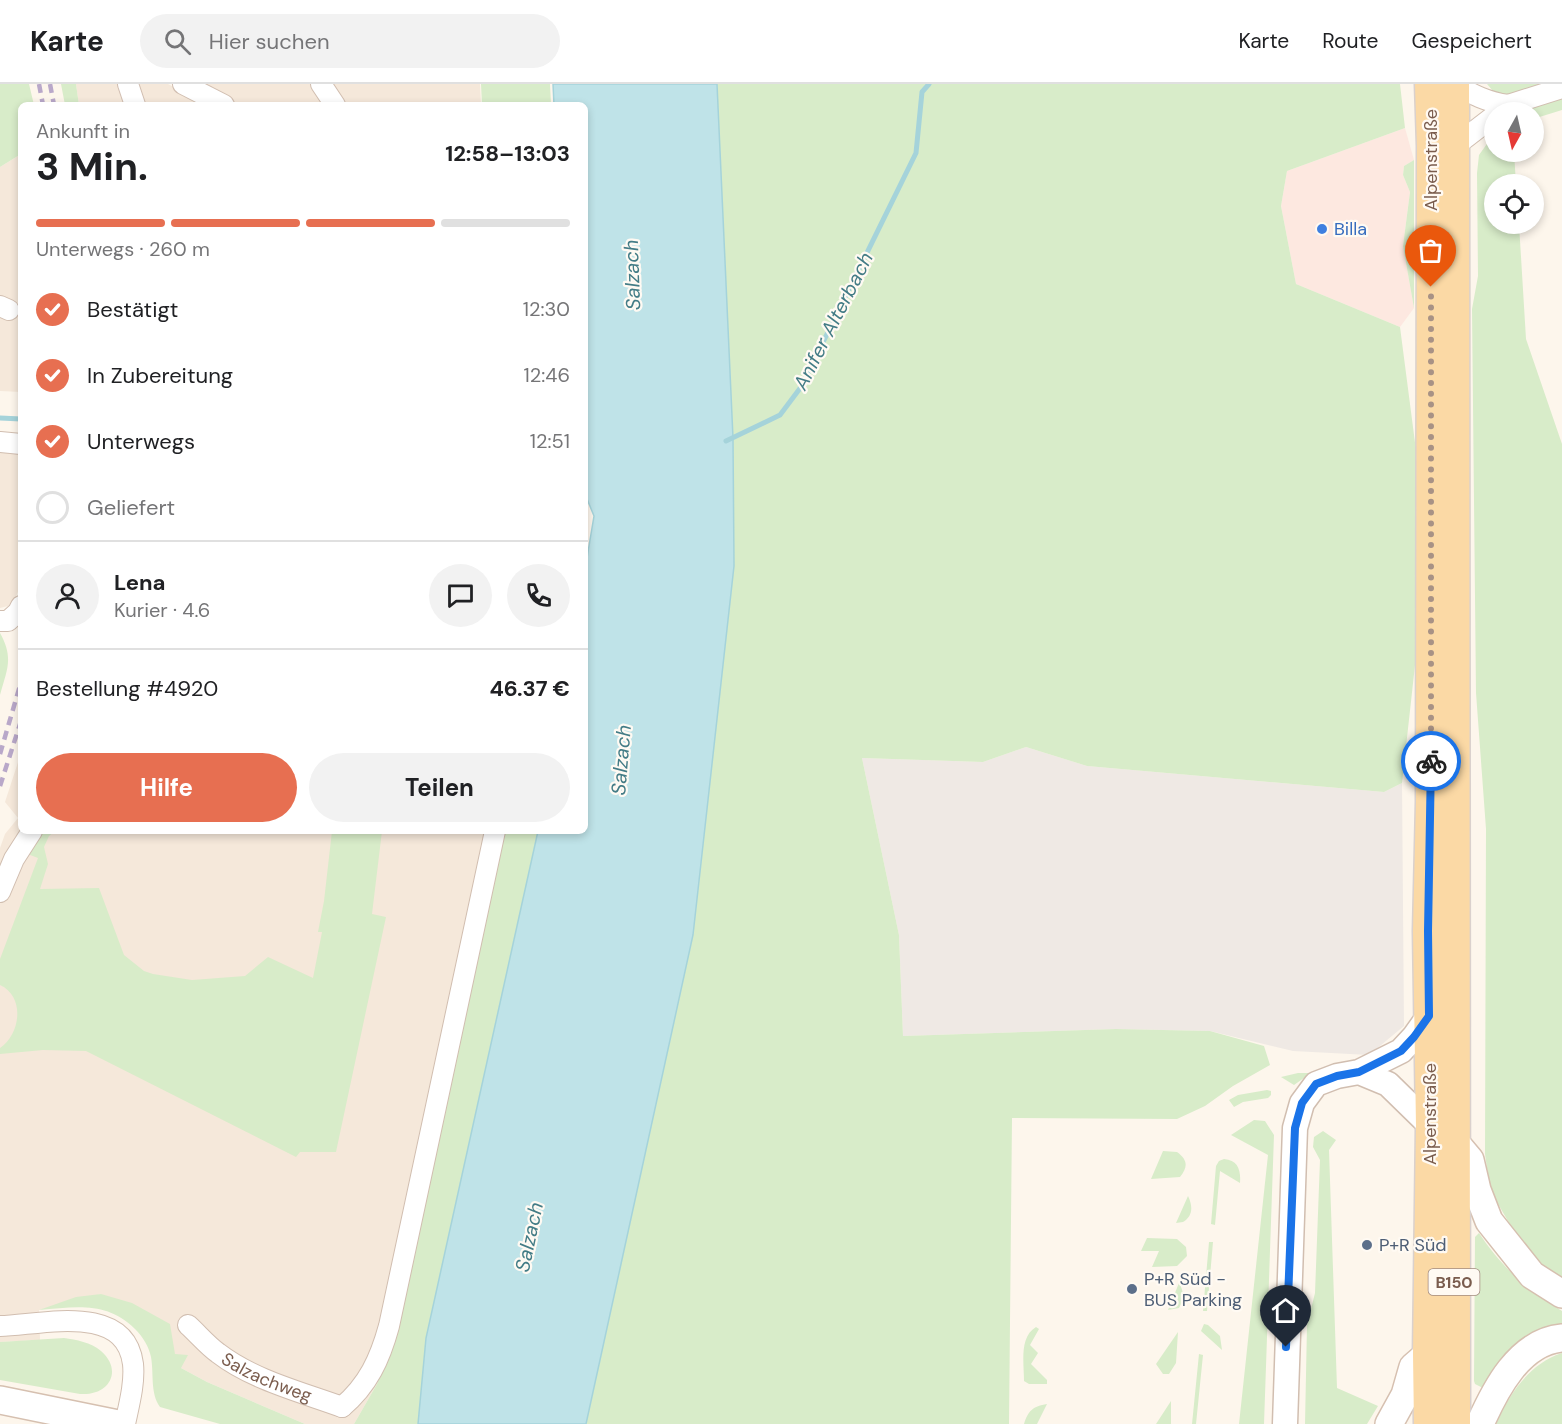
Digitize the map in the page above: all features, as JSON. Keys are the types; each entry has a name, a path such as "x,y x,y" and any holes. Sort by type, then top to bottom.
{"main road":[{"name":"Alpenstraße","path":"1429,1424 1428,1354 1443,1133 1429,1016 1432,157 1430,84"},
{"name":"Alpenstraße","path":"1454,84 1443,1133 1455,1424"},
{"path":"1443,1133 1470,1160 1477,1190 1489,1221 1532,1275 1562,1294"},
{"path":"1480,1424 1493,1396 1512,1368 1532,1350 1562,1338"},
{"path":"1389,1424 1405,1395 1413,1366 1428,1354"},
{"path":"0,1400 118,1424"}],"street":[{"path":"128,84 134,102"},
{"path":"183,84 218,102"},
{"path":"321,84 333,102"},
{"path":"1454,84 1485,102"},
{"path":"1524,102 1562,88"},
{"path":"1455,146 1484,123"},
{"path":"0,442 18,444"},
{"path":"0,621 8,621 18,612"},
{"path":"0,892 14,859 30,834"},
{"path":"340,1416 378,1363 389,1326 494,834"},
{"path":"1285,1424 1295,1128 1302,1103 1316,1084 1337,1076 1359,1072 1401,1051 1429,1016"},
{"path":"1359,1072 1388,1084 1443,1133"},
{"path":"0,1326 75,1320 100,1324 118,1335 130,1352 133,1361 125,1424"},
{"name":"Salzachweg","path":"188,1325 218,1353 237,1365 340,1416"}],"shaded area":[{"path":"76,84 121,84 128,102 79,102"},
{"path":"139,84 168,84 202,102 144,102"},
{"path":"193,84 312,84 324,102 226,102"},
{"path":"331,84 480,84 481,102 343,102"},
{"path":"1405,128 1414,160 1404,166 1403,175 1410,192 1403,246 1414,308 1400,327 1296,284 1281,206 1287,171"},
{"path":"18,156 18,392 0,391 0,167"},
{"path":"0,448 18,451 18,592 8,606 0,608"},
{"path":"1026,747 1087,766 1384,792 1402,783 1404,1026 1369,1055 1293,1051 1210,1031 1116,1029 903,1036 899,935 862,758 983,762"},
{"path":"18,762 18,818 5,802"},
{"path":"18,818 18,834 503,834 395,1338 377,1384 354,1424 305,1424 207,1382 181,1368 175,1354 101,1294 39,1310 40,1340 0,1342 0,848 5,834"}],"green space":[{"path":"0,84 29,84 33,102 18,102 18,156 0,167"},
{"path":"61,84 76,84 79,102 64,102"},
{"path":"481,84 550,84 551,102 482,102"},
{"path":"717,84 1400,84 1405,128 1287,171 1281,206 1296,284 1400,327 1417,458 1417,647 1402,783 1384,792 1087,766 1026,747 983,762 862,758 899,935 903,1036 1116,1029 1210,1031 1264,1046 1270,1065 1233,1086 1205,1106 1177,1119 1012,1118 1009,1424 586,1424 693,935 734,566 733,438"},
{"path":"1487,84 1562,84 1562,110 1544,116 1544,102 1502,102"},
{"path":"1484,148 1484,162 1515,162 1515,174 1484,174 1484,234 1520,234 1526,339 1562,444 1562,1278 1540,1264 1516,1235 1490,1190 1485,1154 1486,829 1476,693 1472,309 1478,276 1477,173 1479,155"},
{"path":"1414,160 1414,308 1403,246 1410,192 1403,175 1404,166"},
{"path":"0,633 7,650 8,664 0,695"},
{"path":"40,834 51,834 44,847 48,864 40,889 99,888 124,955 144,971 192,980 245,976 268,957 313,978 322,932 318,932 332,834 382,834 372,914 386,917 336,1152 300,1152 296,1157 86,1051 43,1050 0,1054 0,1048 7,1042 16,1026 17,1007 14,998 0,985 0,959 38,858 25,853"},
{"path":"503,834 537,834 426,1338 418,1424 354,1424 377,1384 395,1338"},
{"path":"1311,1073 1294,1085 1281,1077"},
{"path":"1271,1091 1268,1098 1243,1102 1234,1107 1229,1100 1238,1095"},
{"path":"1254,1120 1265,1121 1274,1135 1264,1424 1239,1424 1268,1155 1231,1135"},
{"path":"1323,1131 1336,1140 1329,1150 1337,1388 1378,1406 1367,1424 1305,1424 1307,1325 1315,1293 1320,1160 1313,1147 1314,1137"},
{"path":"1163,1151 1177,1152 1185,1161 1180,1177 1151,1179"},
{"path":"1224,1159 1233,1161 1238,1166 1240,1183 1220,1171 1215,1225 1211,1224 1216,1166"},
{"path":"1188,1196 1191,1203 1190,1214 1183,1222 1176,1223"},
{"path":"1479,1233 1516,1277 1562,1311 1562,1327 1485,1389 1475,1384 1474,1381 1475,1237"},
{"path":"1147,1238 1177,1239 1186,1247 1187,1256 1177,1266 1152,1267 1159,1251 1141,1251"},
{"path":"1209,1242 1213,1242 1207,1311 1203,1311"},
{"path":"1179,1283 1183,1295 1181,1305 1179,1308 1168,1310"},
{"path":"101,1294 132,1303 170,1324 175,1354 188,1355 181,1368 207,1382 305,1424 220,1424 160,1407 154,1390 149,1350 138,1332 124,1320 102,1310 90,1308 39,1310 76,1297"},
{"path":"1204,1324 1220,1336 1222,1350 1201,1331"},
{"path":"1036,1327 1039,1329 1030,1345 1038,1353 1031,1364 1047,1380 1047,1384 1029,1384 1024,1381 1025,1344 1027,1337"},
{"path":"1178,1332 1176,1363 1169,1374 1163,1374 1156,1364"},
{"path":"64,1338 93,1345 108,1358 112,1373 106,1386 90,1394 80,1394 0,1380 0,1342"},
{"path":"1562,1353 1562,1424 1496,1424 1514,1391 1530,1372 1550,1358"},
{"path":"1199,1354 1203,1355 1196,1424 1192,1424"},
{"path":"1171,1401 1171,1424 1156,1424"},
{"path":"1047,1404 1037,1424 1024,1424 1032,1410"}],"water":[{"name":"Salzach","path":"553,84 717,84 733,438 734,566 693,935 586,1424 418,1424 426,1338 537,834 588,834 588,552 594,516 588,501 588,102 554,102"}],"waterway":[{"name":"Anifer Alterbach","path":"726,441 780,415 801,387 916,153 922,92 929,84"},
{"path":"0,418 18,419"}],"railway":[{"path":"39,84 42,102"},
{"path":"50,84 53,102"},
{"path":"0,754 18,692"},
{"path":"0,786 18,730"}],"way so far":[{"path":"1431,287 1431,761"}],"place":[{"name":"Billa","path":"1322,229"},
{"name":"P+R Süd","path":"1367,1245"},
{"name":"P+R Süd - BUS Parking","path":"1132,1289"}],"route":[{"path":"1286,1347 1295,1128 1302,1103 1316,1084 1337,1076 1359,1072 1401,1051 1429,1016 1431,761"}]}
